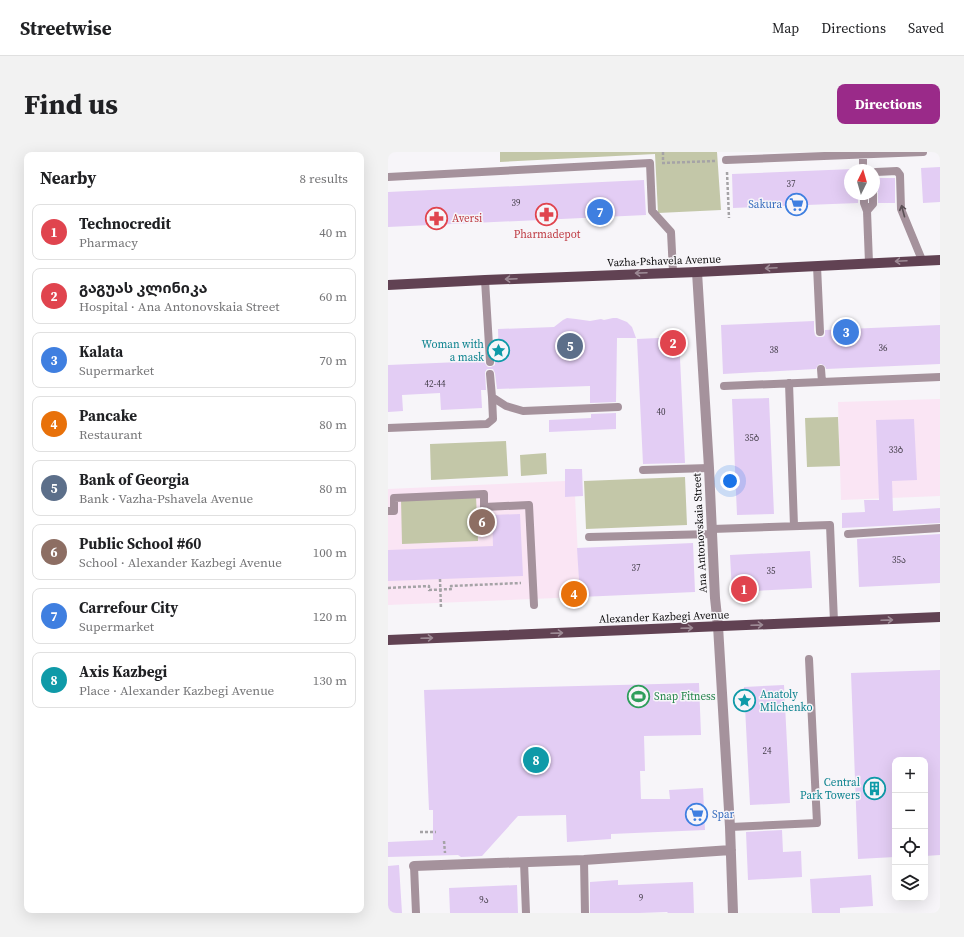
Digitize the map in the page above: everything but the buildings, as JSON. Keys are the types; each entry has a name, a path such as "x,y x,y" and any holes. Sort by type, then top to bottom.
{"main road":[{"name":"Vazha-Pshavela Avenue","path":"388,285 940,260"},
{"name":"Alexander Kazbegi Avenue","path":"388,640 940,618"}],"street":[{"name":"Ana Antonovskaia Street","path":"697,272 715,598 730,827 733,913"},
{"path":"414,866 584,860 731,850"}],"lane":[{"path":"723,160 923,152"},
{"path":"862,154 863,164"},
{"path":"388,177 650,163 652,211 671,232 674,272"},
{"path":"880,172 897,171 900,175 901,209 922,260"},
{"path":"864,200 867,211 869,263"},
{"path":"867,211 873,204 873,200"},
{"path":"817,266 820,332"},
{"path":"485,280 490,362"},
{"path":"821,369 822,382"},
{"path":"388,428 487,424 493,419 490,374"},
{"path":"724,386 940,377"},
{"path":"789,383 794,526"},
{"path":"492,397 506,406 524,411 618,407"},
{"path":"643,470 709,468"},
{"path":"388,512 394,511 394,498 484,494 484,507 529,505 534,605"},
{"path":"589,537 830,525 834,622"},
{"path":"848,534 940,528"},
{"path":"730,827 817,823 809,659"},
{"path":"584,860 585,913"},
{"path":"524,862 526,913"},
{"path":"414,866 416,913"}],"path":[{"path":"663,152 663,163"},
{"path":"650,163 723,160 729,218"},
{"path":"440,579 441,609"},
{"path":"388,588 429,586 429,590 440,590 452,589 452,586 533,582"},
{"path":"420,832 436,832"}],"shaded area":[{"path":"940,399 940,496 841,500 838,402"},
{"path":"565,481 565,497 575,496 580,597 388,605 388,489"}],"green space":[{"path":"500,152 717,152 721,210 658,213 655,154 500,162"},
{"path":"838,417 840,466 807,467 805,418"},
{"path":"506,441 508,476 431,480 430,444"},
{"path":"546,453 547,474 521,476 520,455"},
{"path":"685,477 687,525 586,529 584,481"},
{"path":"476,496 478,541 402,544 401,499"}],"place":[{"name":"Sakura","path":"797,204"},
{"name":"Carrefour City","path":"600,212"},
{"name":"Pharmadepot","path":"547,214"},
{"name":"Aversi","path":"437,218"},
{"name":"Kalata","path":"846,332"},
{"name":"გაგუას კლინიკა","path":"673,343"},
{"name":"Bank of Georgia","path":"570,346"},
{"name":"Woman with a mask","path":"499,350"},
{"name":"Public School #60","path":"482,522"},
{"name":"Technocredit","path":"744,589"},
{"name":"Pancake","path":"574,594"},
{"name":"Snap Fitness","path":"639,696"},
{"name":"Anatoly Milchenko","path":"745,700"},
{"name":"Axis Kazbegi","path":"536,760"},
{"name":"Central Park Towers","path":"875,788"},
{"name":"Spar","path":"697,814"}]}
